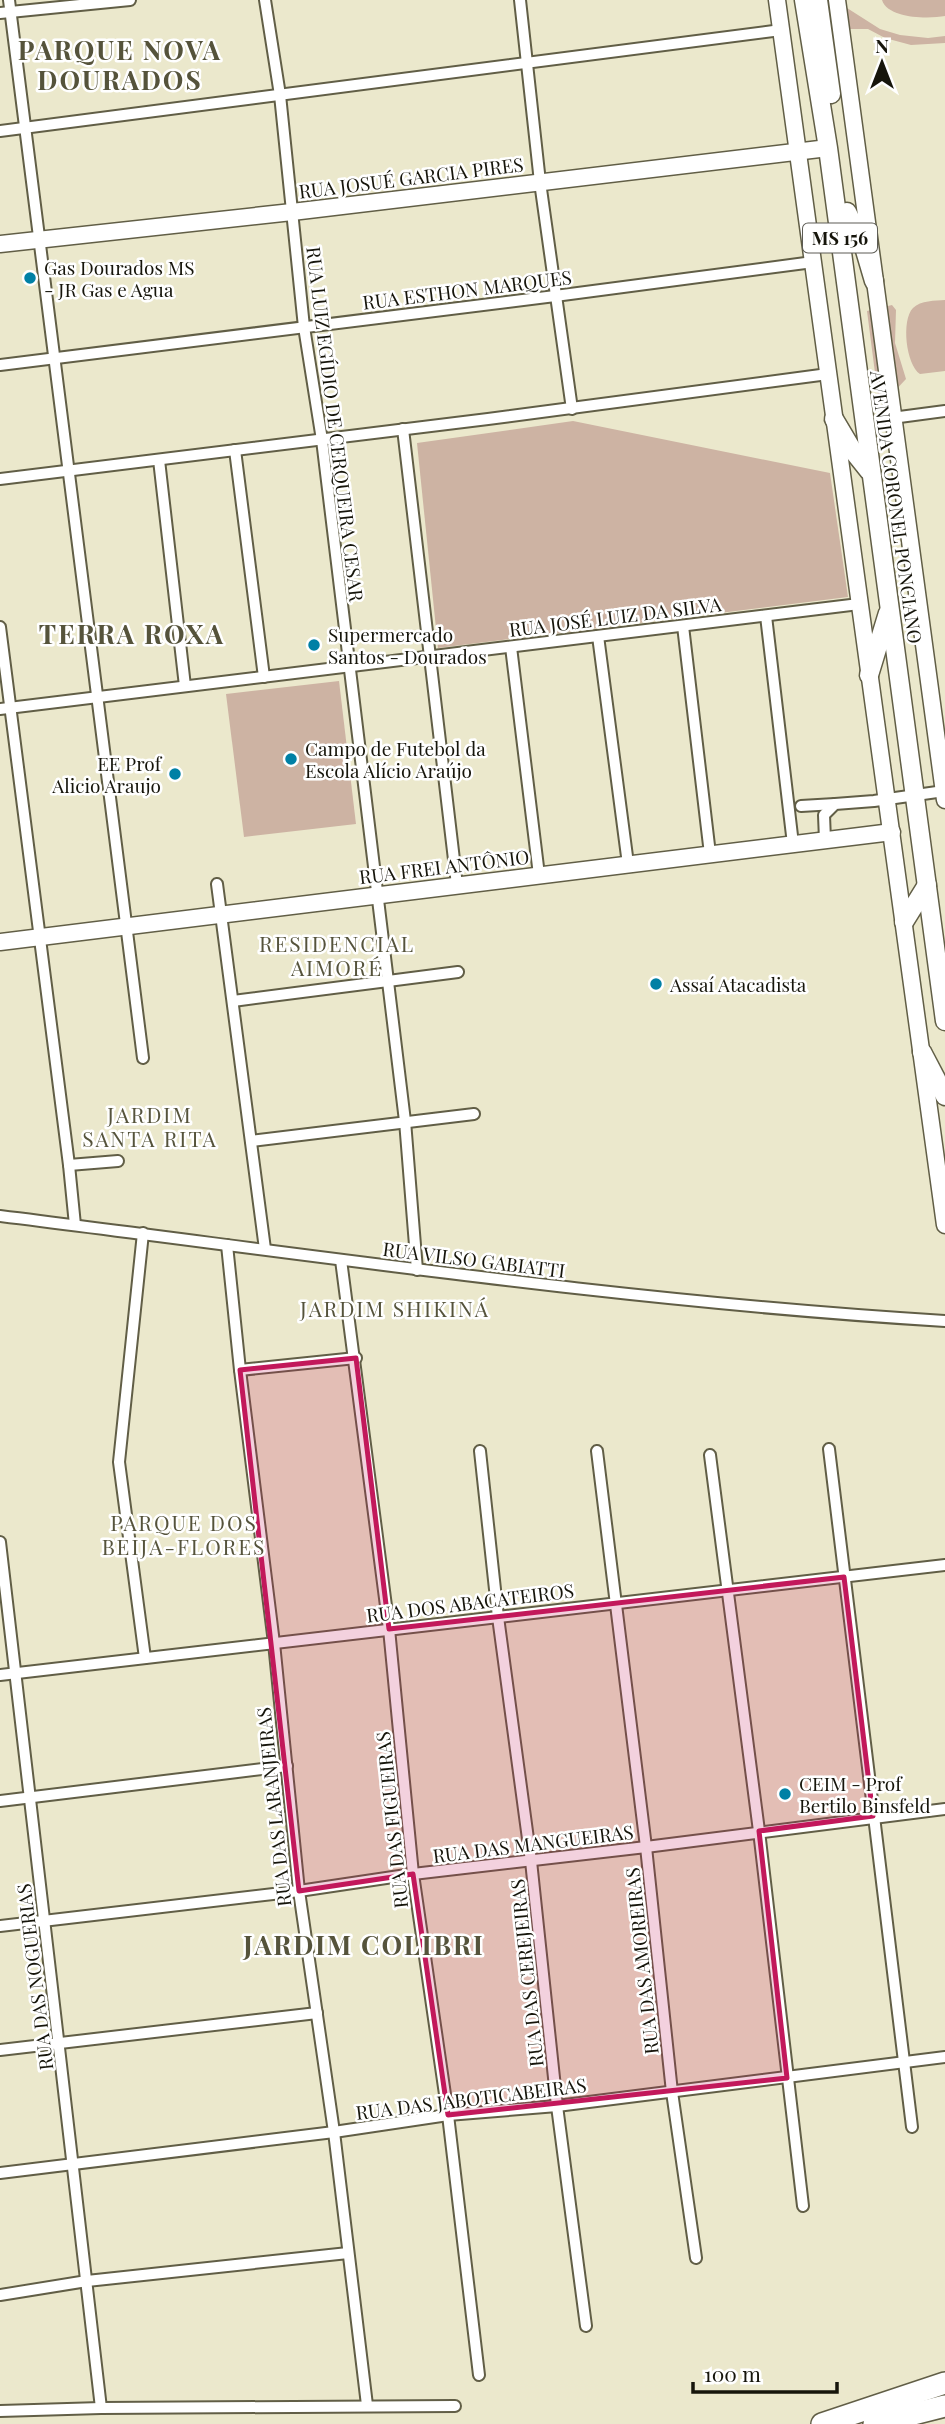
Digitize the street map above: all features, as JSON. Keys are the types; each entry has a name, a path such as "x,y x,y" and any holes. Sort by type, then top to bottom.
{"highway":[{"path":"822,2424 945,2383"},
{"path":"874,2424 945,2406"}],"main road":[{"path":"777,0 945,1226"},
{"name":"AVENIDA CORONEL PONCIANO","path":"804,0 828,148 889,610 932,795 926,835 927,885 945,1021"},
{"path":"818,0 932,795"},
{"path":"837,0 892,418 932,795"},
{"name":"RUA JOSUÉ GARCIA PIRES","path":"0,244 828,148"},
{"path":"847,212 864,247 874,281"},
{"path":"834,419 853,451 871,473"},
{"path":"869,675 889,610"},
{"name":"RUA FREI ANTÔNIO","path":"0,942 892,832"},
{"path":"926,835 945,937"},
{"path":"904,922 927,885"},
{"path":"922,1052 945,1096"}],"street":[{"path":"130,0 7,8 26,128 143,1058"},
{"name":"RUA LUIZ EGÍDIO DE CERQUEIRA CESAR","path":"265,0 280,95 304,327 322,440 378,895 405,1121 417,1269"},
{"path":"520,0 540,182 572,408"},
{"path":"0,131 781,30"},
{"name":"RUA ESTHON MARQUES","path":"0,365 813,262"},
{"path":"0,478 322,440 828,374"},
{"path":"892,418 945,411"},
{"path":"404,429 457,885"},
{"path":"235,450 264,677"},
{"path":"159,460 186,686"},
{"name":"RUA JOSÉ LUIZ DA SILVA","path":"5,708 859,604"},
{"path":"765,615 793,844"},
{"path":"683,626 710,854"},
{"path":"0,627 5,708 27,839 75,1225"},
{"path":"598,636 628,864"},
{"path":"511,647 539,875"},
{"path":"801,806 932,795"},
{"path":"825,840 824,816 835,804"},
{"path":"217,884 265,1249"},
{"path":"233,1001 458,972"},
{"path":"251,1141 474,1114"},
{"path":"69,1165 118,1161"},
{"name":"RUA VILSO GABIATTI","path":"0,1216 577,1290 813,1313 945,1321"},
{"path":"143,1233 119,1462 145,1658"},
{"name":"RUA DAS LARANJEIRAS","path":"227,1245 274,1643 299,1891 334,2132 367,2405"},
{"name":"RUA DAS FIGUEIRAS","path":"341,1260 356,1357 389,1629 413,1874 447,2115 479,2375"},
{"path":"240,1370 356,1357"},
{"path":"829,1449 912,2127"},
{"name":"RUA DAS CEREJEIRAS","path":"480,1451 498,1617 531,1861 557,2106 586,2326"},
{"name":"RUA DAS AMOREIRAS","path":"597,1451 646,1847 672,2092 696,2258"},
{"path":"710,1455 759,1831 803,2206"},
{"name":"RUA DAS NOGUERIAS","path":"0,1542 101,2408"},
{"name":"RUA DOS ABACATEIROS","path":"0,1675 945,1566"},
{"path":"0,1801 287,1766"},
{"name":"RUA DAS MANGUEIRAS","path":"0,1926 945,1809"},
{"path":"0,2050 317,2013"},
{"name":"RUA DAS JABOTICABEIRAS","path":"0,2173 334,2132 447,2115 557,2106 945,2057"},
{"path":"0,2295 87,2281 348,2253"},
{"path":"0,2411 455,2406"}],"highlighted area":[{"path":"356,1358 389,1629 844,1577 873,1816 759,1831 787,2078 448,2115 413,1874 299,1891 240,1370"}],"shaded area":[{"path":"882,0 945,0 945,16 920,17 900,14 892,11"},
{"path":"845,4 880,29 900,35 928,38 945,36 945,43 911,45 885,38 868,29 828,29 831,12"},
{"path":"945,300 945,371 920,374 911,362 908,352 906,332 909,314 920,304"},
{"path":"892,305 896,310 895,343 906,379 891,395 882,398 878,396 867,311"},
{"path":"573,421 830,473 848,597 438,648 417,443"},
{"name":"Campo de Futebol da Escola Alício Araújo","path":"339,681 356,824 244,837 226,694"}],"place":[{"name":"Gas Dourados MS - JR Gas e Agua","path":"30,278"},
{"name":"Supermercado Santos - Dourados","path":"314,645"},
{"name":"Campo de Futebol da Escola Alício Araújo","path":"291,759"},
{"name":"EE Prof Alicio Araujo","path":"175,774"},
{"name":"Assaí Atacadista","path":"656,984"},
{"name":"CEIM - Prof Bertilo Binsfeld","path":"785,1794"}],"district":[{"name":"PARQUE NOVA DOURADOS","path":"120,64"},
{"name":"TERRA ROXA","path":"132,633"},
{"name":"RESIDENCIAL AIMORÉ","path":"337,955"},
{"name":"JARDIM SANTA RITA","path":"150,1126"},
{"name":"JARDIM SHIKINÁ","path":"395,1308"},
{"name":"PARQUE DOS BEIJA-FLORES","path":"184,1534"},
{"name":"JARDIM COLIBRI","path":"364,1944"}]}
